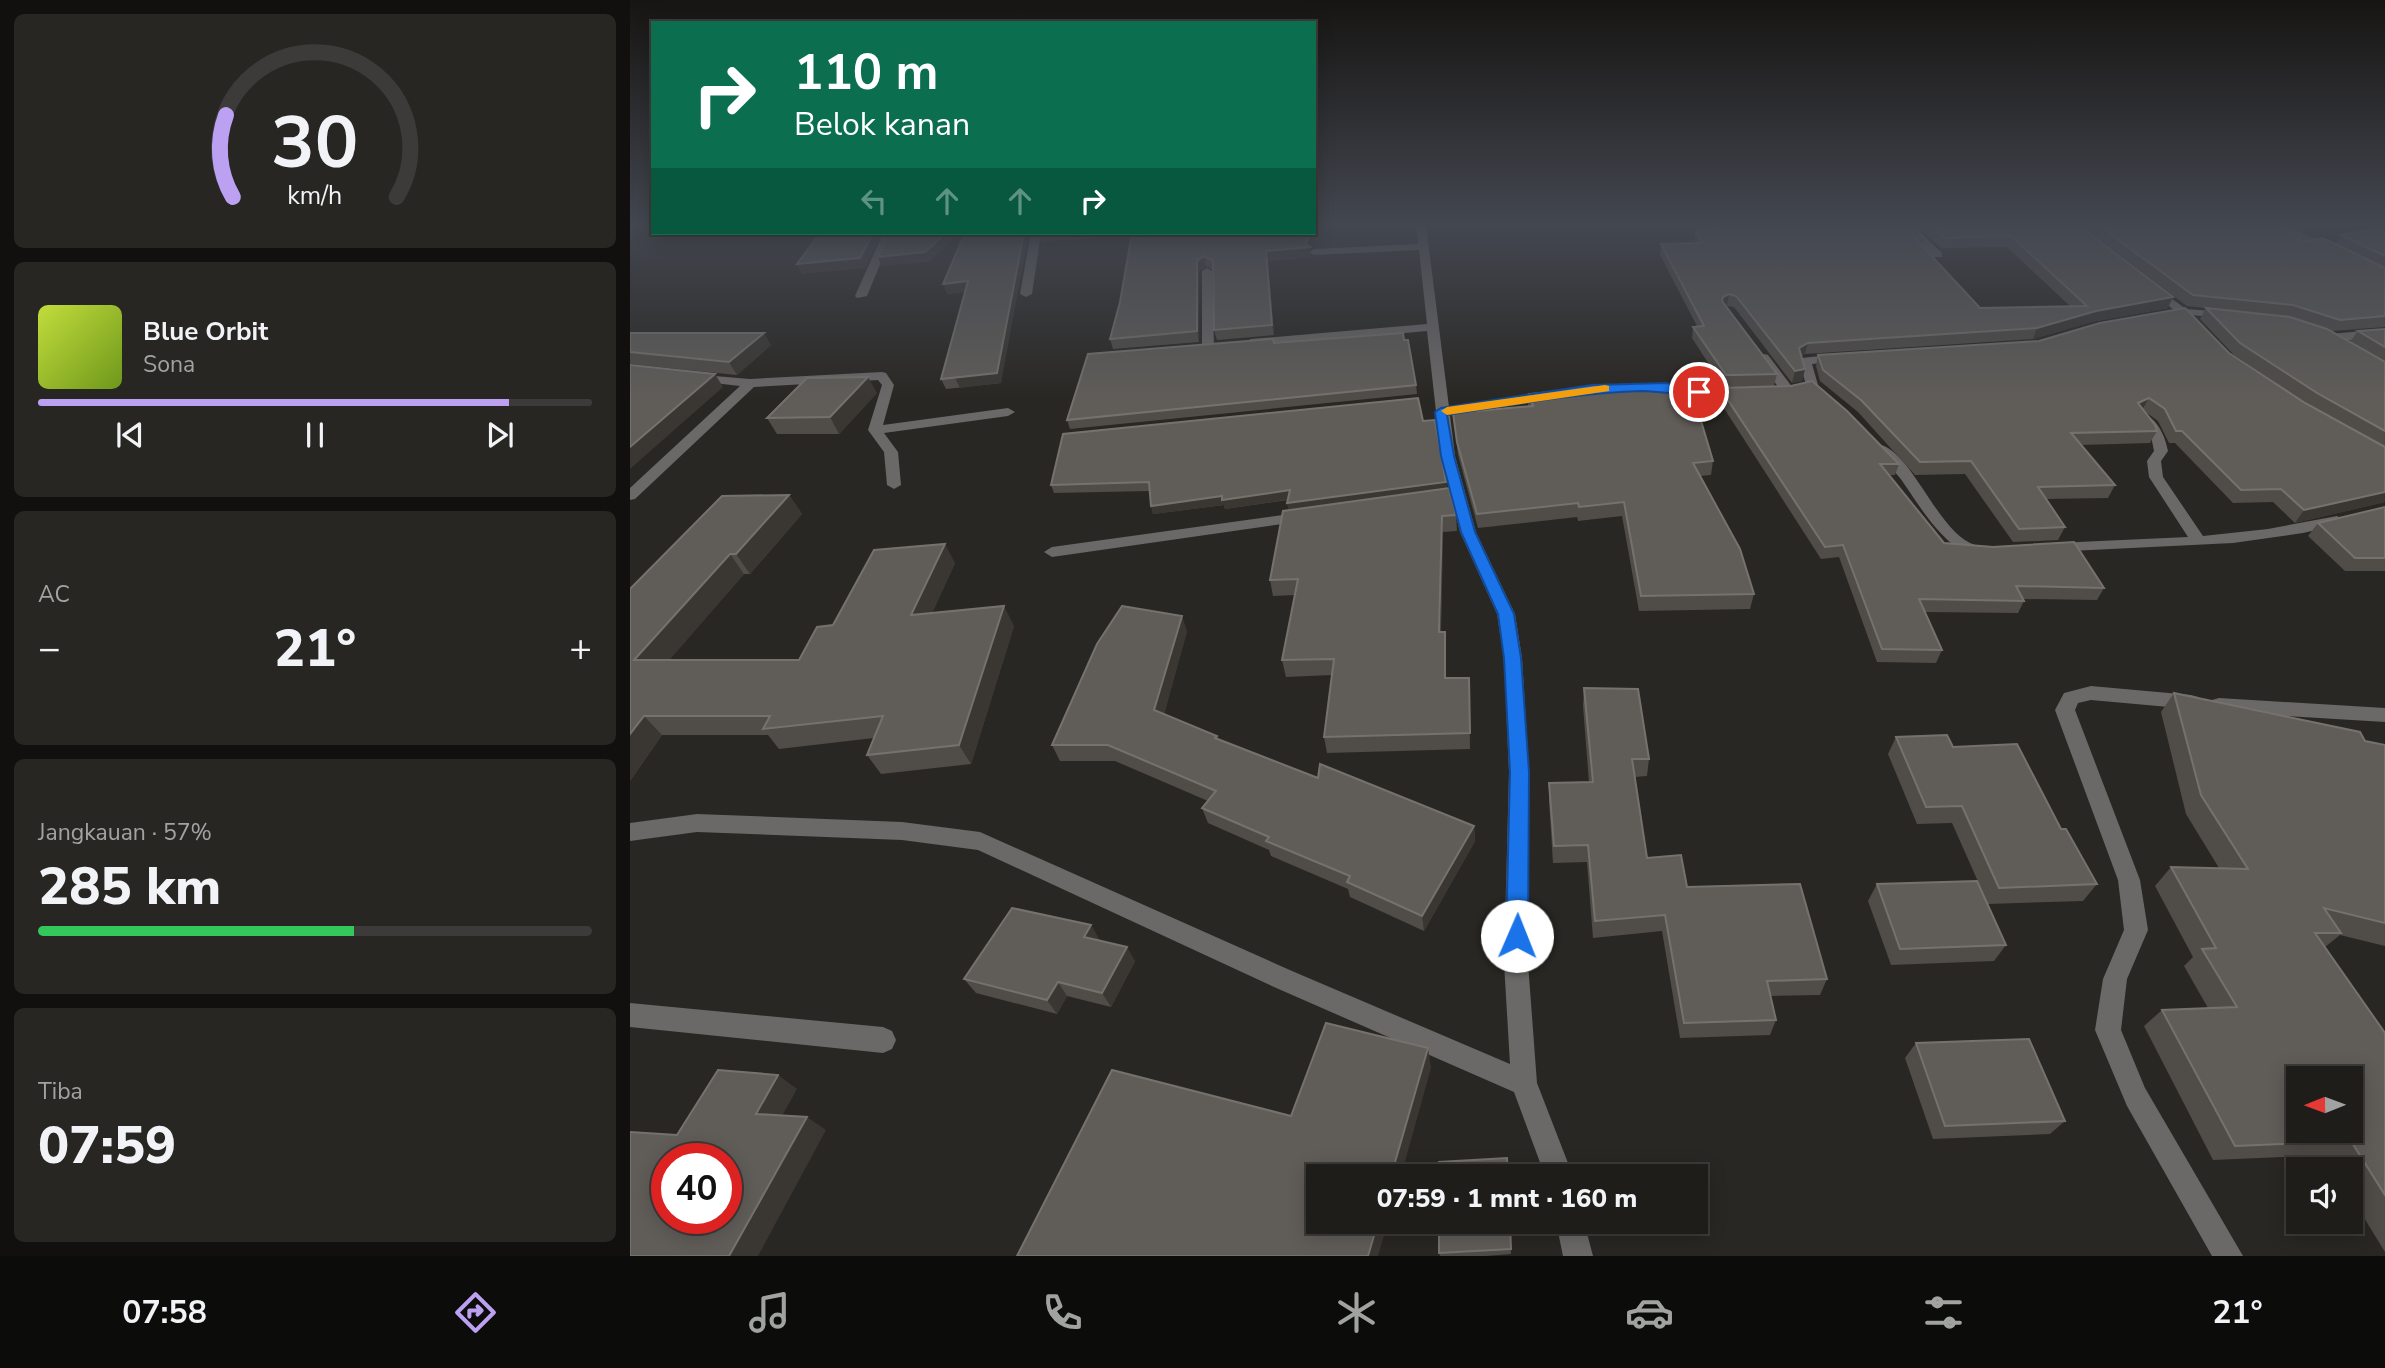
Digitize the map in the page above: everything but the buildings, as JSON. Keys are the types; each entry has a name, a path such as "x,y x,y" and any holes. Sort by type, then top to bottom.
{"street":[{"path":"861,296 866,284"},
{"path":"1026,293 1028,284"},
{"path":"1208,284 1215,346 1432,327"},
{"path":"1428,284 1435,403 1448,456 1451,497 1506,614 1513,658 1520,772 1516,963 1524,1083 1554,1164"},
{"path":"2147,284 2183,312 2201,331"},
{"path":"2165,317 2183,312 2242,316"},
{"path":"2312,331 2330,338 2352,352"},
{"path":"2330,338 2385,332"},
{"path":"1758,351 1774,392"},
{"path":"1435,403 1592,389 1666,387 1732,394 1817,389 1805,361 1854,357"},
{"path":"680,375 750,383 882,376 888,385 875,430"},
{"path":"630,496 750,383"},
{"path":"875,430 1008,412"},
{"path":"2141,416 2158,435 2161,451 2154,461 2156,477 2198,540"},
{"path":"875,430 891,452 894,485"},
{"path":"1868,435 1902,471 1945,530 1969,549 2000,551"},
{"path":"1052,552 1323,514"},
{"path":"2040,549 2198,540 2302,530 2349,518"},
{"path":"2228,1256 2136,1097 2108,1030 2115,979 2136,930 2129,880 2065,710 2071,698 2091,693 2277,710 2385,715"},
{"path":"630,832 697,823 902,831 980,841 1283,979 1524,1083"},
{"path":"630,1015 883,1040"},
{"path":"1573,1234 1578,1256"}],"slow traffic":[{"path":"1447,411 1605,388"}],"route":[{"path":"1517,936 1520,772 1513,658 1506,614 1468,532 1448,456 1441,412 1592,389 1666,387 1699,392"}]}
